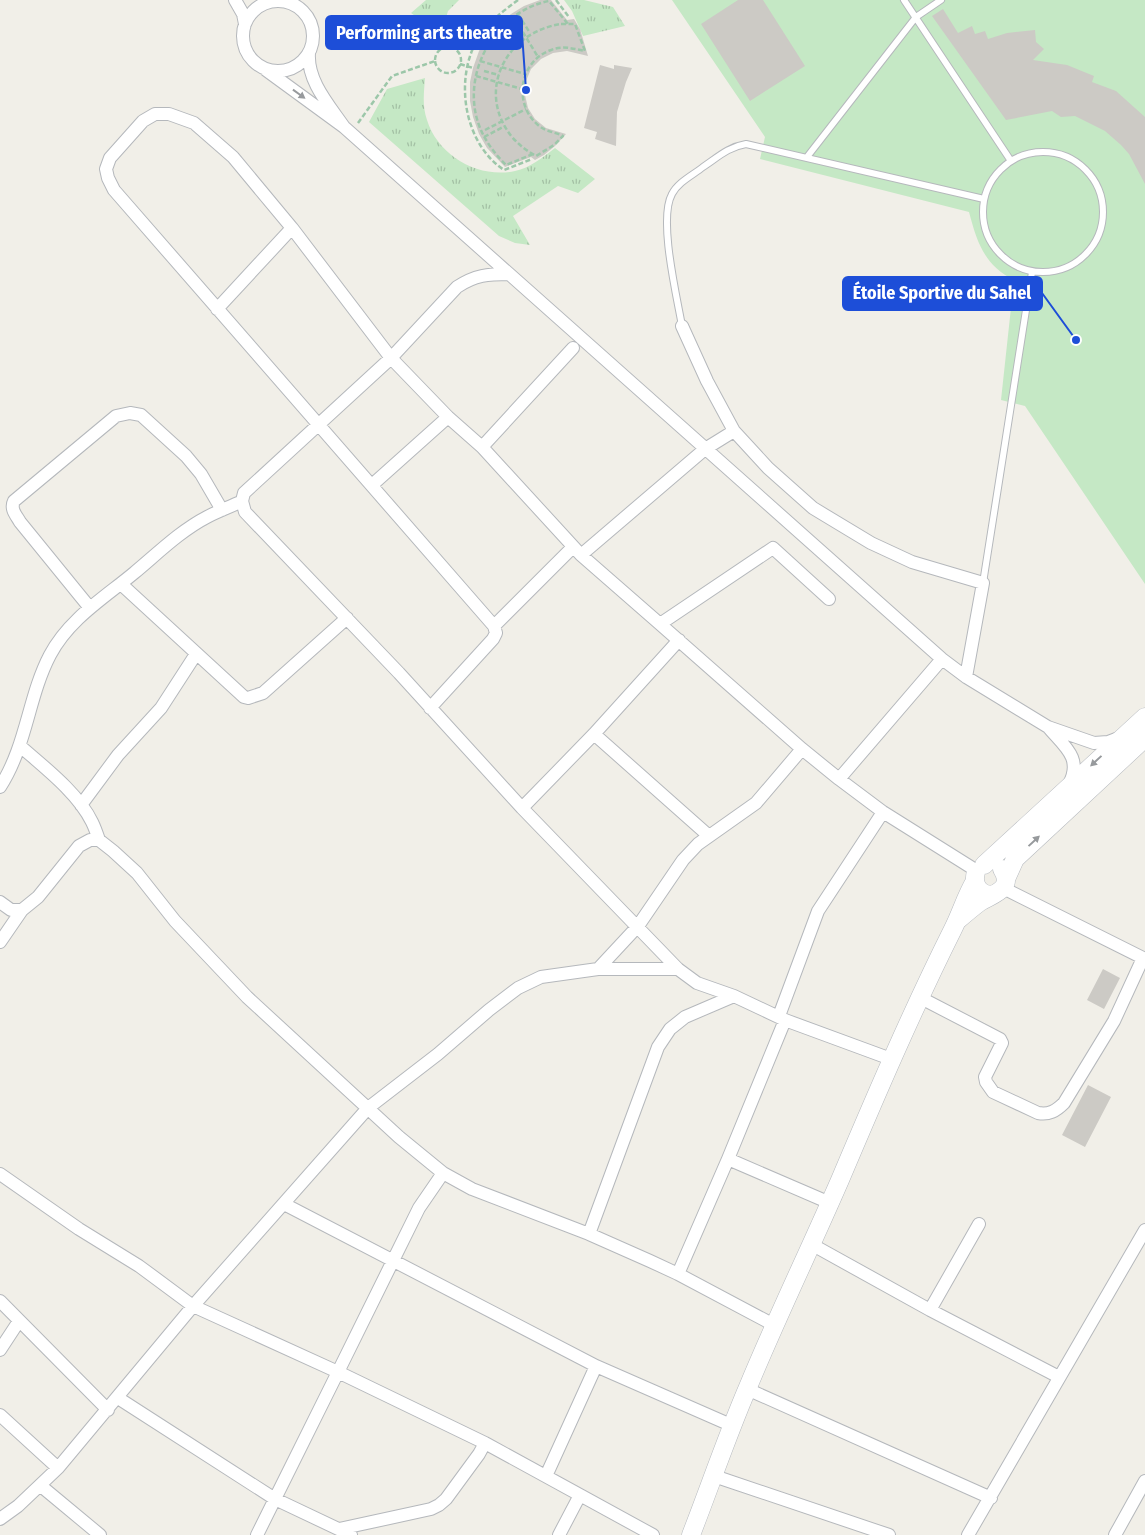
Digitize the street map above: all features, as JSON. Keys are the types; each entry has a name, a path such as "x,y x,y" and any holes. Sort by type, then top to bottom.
{"main road":[{"path":"691,1535 732,1426 774,1325 830,1203 891,1059 979,872 1145,717"},
{"path":"957,921 1001,887 1014,859 1145,738"},
{"path":"989,864 999,866 1005,874 1001,887 983,893 976,886 979,872 989,864"}],"street":[{"path":"235,0 243,14 245,48 254,61 347,130 942,659 966,677 1048,727 1094,743 1108,742 1123,736"},
{"path":"245,24 260,6 273,0 283,1 298,7 309,18 314,33 308,62 311,75 347,130"},
{"path":"260,66 275,71 290,69 303,61 309,53"},
{"path":"430,708 493,639 496,633 494,626 114,190 106,169 110,158 143,121 156,114 169,114 194,123 233,157 292,228 391,358 448,417 482,447 577,551 802,749 839,779 883,812 979,872"},
{"path":"217,309 292,228"},
{"path":"509,274 485,274 466,281 457,287 391,358 244,493 242,502 245,512 347,618 522,808 678,969 697,983 734,996 782,1018 891,1059"},
{"path":"682,326 707,381 734,431 768,468 813,508 870,543 912,562 983,584 966,677"},
{"path":"482,447 573,348"},
{"path":"90,608 20,522 13,510 12,504 116,416 130,413 141,415 186,456 196,468 222,510"},
{"path":"372,485 448,417"},
{"path":"494,626 577,551 705,449 734,431"},
{"path":"0,787 9,773 20,746 41,676 50,655 65,633 90,608 175,539 206,517 242,502"},
{"path":"660,624 773,548 829,599"},
{"path":"121,584 196,654 244,697 248,698 263,693 347,618"},
{"path":"522,808 594,734 679,640"},
{"path":"81,804 118,755 161,708 196,654"},
{"path":"839,779 942,659"},
{"path":"1048,727 1073,758 1074,775 1066,789"},
{"path":"594,734 709,836"},
{"path":"20,746 58,780 81,804 92,822 99,840 137,873 175,921 247,997 443,1174 472,1189 589,1234 678,1274 774,1325"},
{"path":"598,969 638,926 682,860 698,844 756,803 802,749"},
{"path":"678,1274 728,1159 782,1018 818,911 883,812"},
{"path":"0,942 22,910 38,897 79,846 90,840 99,840"},
{"path":"920,997 1000,1039 1002,1044 985,1077 993,1092 1044,1114 1057,1110 1064,1103 1114,1021 1144,959 1001,887"},
{"path":"0,902 11,910 22,910"},
{"path":"0,1518 18,1506 58,1468 193,1306 368,1108 438,1054 489,1010 518,988 541,977 598,969 678,969"},
{"path":"589,1234 658,1047 670,1029 685,1017 734,996"},
{"path":"728,1159 830,1203"},
{"path":"0,1174 79,1229 139,1266 193,1306 338,1372 485,1443 653,1535"},
{"path":"258,1535 419,1208 443,1174"},
{"path":"284,1204 596,1366 732,1426"},
{"path":"930,1310 979,1224"},
{"path":"968,1535 1145,1230"},
{"path":"811,1244 930,1310 1059,1377"},
{"path":"0,1301 108,1410"},
{"path":"0,1350 20,1321"},
{"path":"546,1476 596,1366"},
{"path":"747,1389 991,1498"},
{"path":"118,1398 276,1499 351,1535"},
{"path":"0,1415 58,1468"},
{"path":"339,1529 440,1506 452,1492 485,1443"},
{"path":"714,1476 890,1535"},
{"path":"1115,1535 1144,1485"},
{"path":"41,1486 100,1535"},
{"path":"559,1535 580,1495"}],"lane":[{"path":"904,0 1011,161"},
{"path":"807,157 916,17 941,0"},
{"path":"682,326 672,273 667,204 672,192 683,181 733,146 746,144 984,199"},
{"path":"1033,152 1057,153 1078,163 1094,180 1103,203 1102,226 1092,248 1075,264 1053,272 1032,272 1008,262 992,245 983,222 984,199 994,177 1011,161 1033,152"},
{"path":"983,584 1032,272"}],"path":[{"path":"518,0 493,18 476,43 465,80 465,101 471,126 477,134 484,151 504,170 532,159"},
{"path":"556,0 569,17"},
{"path":"533,154 506,165 484,137 477,119 474,103 476,76 480,61 496,32 531,6 549,1 568,24"},
{"path":"508,8 512,13"},
{"path":"518,14 530,33"},
{"path":"515,19 538,57"},
{"path":"568,24 575,24 585,52 564,47 551,50 538,57 525,74 522,89 523,103 529,115 539,126 563,136 543,153 536,156 519,144 505,126 497,97 499,75 514,47 530,33 550,25 568,24"},
{"path":"451,48 460,57 460,64 453,72 444,72 438,68 435,61 440,50 451,48"},
{"path":"347,130 392,76 435,61"},
{"path":"480,61 525,74"},
{"path":"460,64 473,68"},
{"path":"484,71 499,75"},
{"path":"476,76 522,89"},
{"path":"486,130 526,109"},
{"path":"484,137 505,126"}],"green space":[{"path":"426,0 459,0 448,11 441,34 411,13"},
{"path":"564,0 584,0 613,7 625,26 583,36 572,11"},
{"path":"672,0 1145,0 1145,584 1025,406 1001,400 1014,280 995,267 983,252 969,212 760,159 765,137"},
{"path":"425,78 424,110 432,133 450,154 462,162 474,168 488,171 501,173 515,171 531,165 555,148 595,179 578,193 558,186 513,216 530,245 515,243 499,236 369,122 387,89"}],"building":[{"path":"540,0 551,0 567,20 574,19 580,29 588,56 567,51 553,53 541,59 531,69 526,81 525,95 528,108 535,119 546,128 566,134 555,146 535,160 531,157 505,167 487,148 479,134 470,101 470,82 479,51 487,37 511,14 524,6"},
{"path":"738,0 763,0 805,66 750,101 701,24"},
{"path":"943,9 958,33 972,26 975,34 985,31 988,39 1007,33 1035,30 1036,42 1044,49 1033,60 1067,65 1094,76 1092,82 1116,91 1145,117 1145,184 1129,154 1121,145 1105,131 1075,116 1061,117 1052,111 1006,120 932,16"},
{"path":"600,65 614,69 614,65 632,68 617,112 616,146 595,139 597,132 584,128"},
{"path":"1103,969 1120,978 1104,1009 1087,1000"},
{"path":"1088,1085 1111,1097 1085,1147 1062,1135"}],"place":[{"name":"Performing arts theatre","path":"526,90"},
{"name":"Étoile Sportive du Sahel","path":"1076,340"}]}
